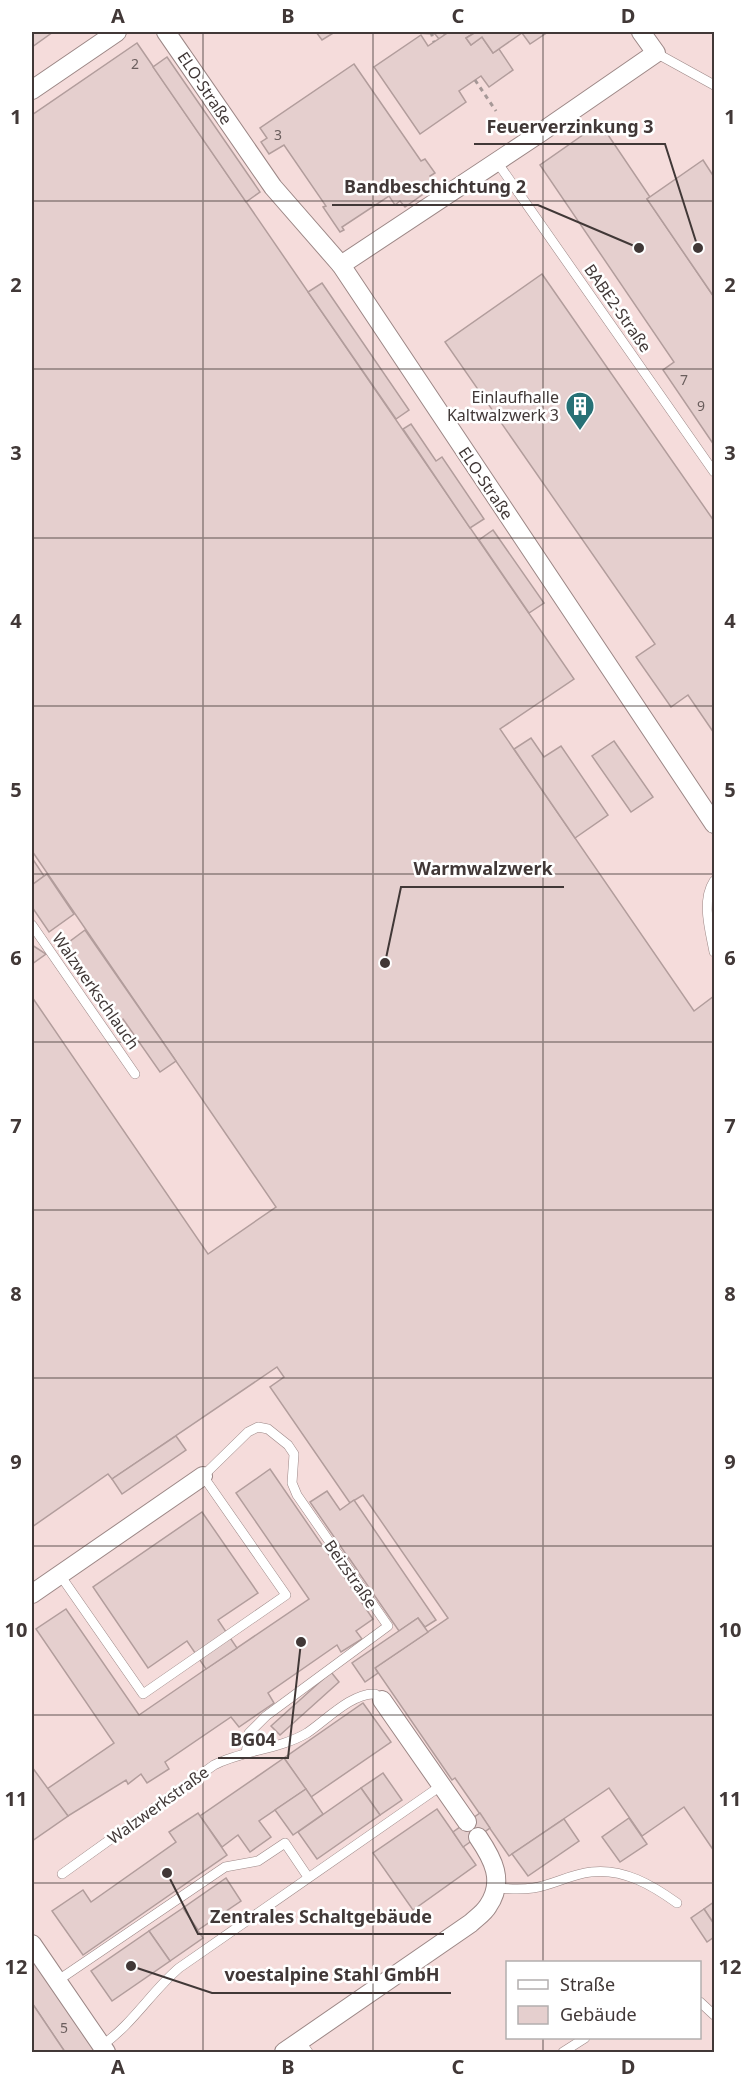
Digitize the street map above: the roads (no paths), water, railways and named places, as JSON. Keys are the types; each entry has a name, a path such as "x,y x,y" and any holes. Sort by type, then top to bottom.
{"street":[{"path":"32,90 117,32"},
{"name":"ELO-Straße","path":"166,32 273,187 341,265 714,824"},
{"path":"341,265 656,53 641,32"},
{"name":"Beizstraße","path":"32,1594 203,1476"},
{"name":"Walzwerkstraße","path":"382,1700 489,1853 496,1870 496,1888"},
{"path":"284,2052 304,2047 471,1923 488,1907 496,1888"},
{"path":"32,1944 104,2049"}],"lane":[{"path":"656,53 714,85"},
{"name":"BABE2-Straße","path":"497,162 714,472"},
{"path":"714,881 707,901 714,952"},
{"name":"Walzwerkschlauch","path":"32,925 135,1074"},
{"name":"Beizstraße","path":"203,1476 248,1432 258,1427 268,1429 278,1436 294,1454 292,1483 297,1495 388,1626 266,1716 249,1733 246,1754"},
{"path":"60,1575 143,1694 286,1595 203,1476"},
{"name":"Walzwerkstraße","path":"62,1874 228,1758 293,1740 360,1696 375,1694 382,1700"},
{"path":"104,2049 161,1983 179,1968 442,1785"},
{"path":"57,1981 225,1867 258,1861 285,1844 308,1877"},
{"path":"496,1888 518,1890 533,1888 591,1872 608,1872 623,1874 644,1882 676,1903"},
{"path":"701,2004 714,2014"},
{"path":"563,2052 582,2039"}],"place":[{"name":"Bandbeschichtung 2","path":"639,248"},
{"name":"Feuerverzinkung 3","path":"698,248"},
{"name":"Einlaufhalle Kaltwalzwerk 3","path":"580,432"},
{"name":"Warmwalzwerk","path":"385,963"},
{"name":"BG04","path":"301,1642"},
{"name":"Zentrales Schaltgebäude","path":"167,1873"},
{"name":"voestalpine Stahl GmbH","path":"131,1966"}]}
